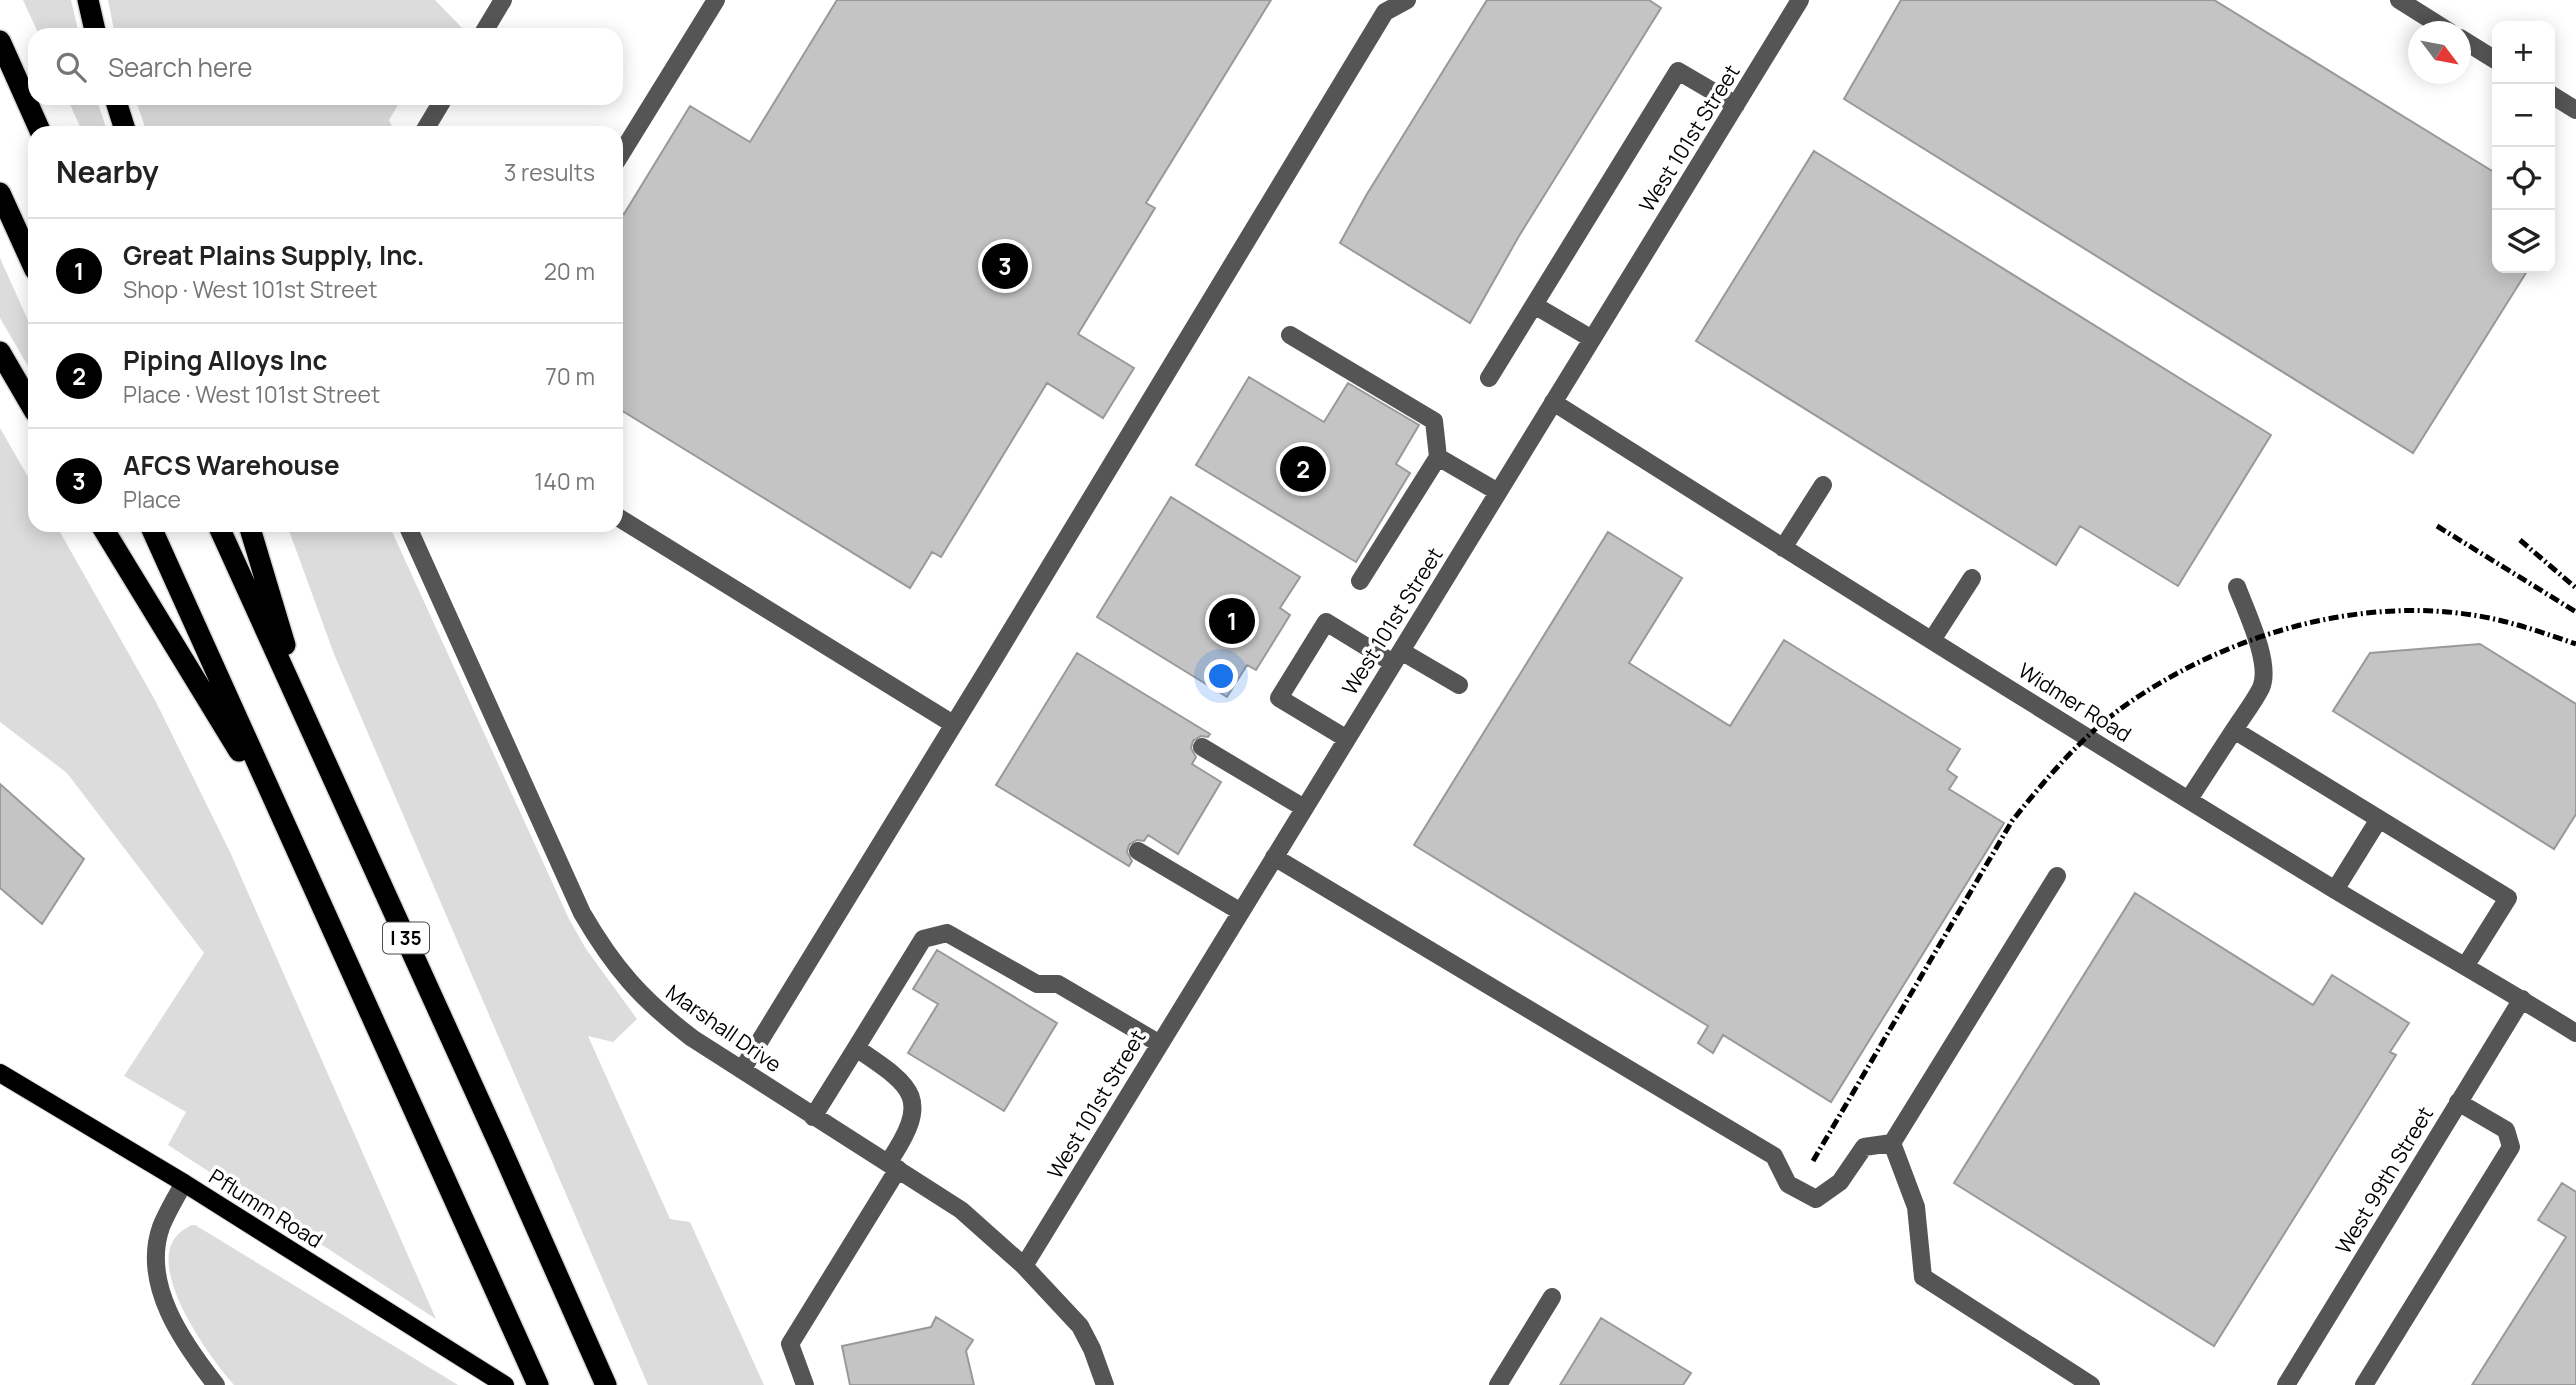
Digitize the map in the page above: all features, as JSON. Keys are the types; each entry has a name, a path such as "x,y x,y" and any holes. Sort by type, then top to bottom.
{"highway":[{"path":"88,0 94,28"},
{"path":"0,41 28,104"},
{"path":"29,105 38,126"},
{"path":"117,105 124,126"},
{"path":"0,193 28,255"},
{"path":"0,352 28,400"},
{"path":"106,532 286,827"},
{"path":"153,532 538,1385"},
{"name":"I 35","path":"221,532 606,1385"},
{"path":"251,532 307,721"}],"main road":[{"name":"Pflumm Road","path":"0,1073 184,1183 505,1385"}],"street":[{"path":"486,28 503,0"},
{"path":"623,151 716,0"},
{"path":"741,1070 1385,12 1407,0"},
{"name":"West 101st Street","path":"1024,1266 1800,0"},
{"path":"2399,0 2432,21"},
{"path":"2471,45 2492,58"},
{"path":"1489,378 1678,71 1735,105"},
{"path":"2555,97 2576,110"},
{"path":"427,126 440,105"},
{"path":"1534,305 1592,339"},
{"path":"1290,335 1434,421 1438,457 1360,581"},
{"name":"Widmer Road","path":"1553,402 2335,890 2466,965 2576,1033"},
{"path":"1438,457 1498,492"},
{"path":"1783,548 1823,485"},
{"path":"623,520 953,724"},
{"name":"Marshall Drive","path":"410,532 582,912 604,951 632,986 662,1015 741,1070 961,1210 1024,1266 1080,1326 1105,1385"},
{"path":"1932,640 1972,578"},
{"path":"2189,799 2261,687 2265,673 2237,587"},
{"path":"1347,738 1279,698 1326,622 1459,685"},
{"path":"2234,730 2508,898 2466,965"},
{"path":"1202,747 1304,808"},
{"path":"2335,890 2379,819"},
{"path":"1138,851 1241,912"},
{"path":"1274,857 1774,1156 1788,1184 1816,1199 1840,1182 1864,1147 1892,1143"},
{"path":"1892,1143 2057,876"},
{"path":"813,1117 923,939 947,933 1037,984 1058,984 1160,1044"},
{"name":"West 99th Street","path":"2286,1385 2522,999"},
{"path":"805,1385 790,1344 893,1166 912,1120 914,1101 903,1083 856,1048"},
{"path":"2364,1385 2511,1147 2506,1130 2459,1102"},
{"path":"1892,1143 1916,1207 1923,1277 2091,1385"},
{"path":"184,1183 161,1227 156,1252 158,1278 174,1324 216,1385"},
{"path":"1498,1385 1552,1297"}],"shaded area":[{"path":"23,0 71,0 77,28 36,28"},
{"path":"108,0 435,0 462,28 114,28"},
{"path":"70,105 98,105 106,126 80,126"},
{"path":"137,105 398,105 389,120 392,126 145,126"},
{"path":"0,258 28,320 28,366 0,318"},
{"path":"0,428 28,477 28,532 60,532 156,702 230,852 436,1319 168,1145 186,1112 124,1076 204,953 67,773 0,722"},
{"path":"290,532 392,532 569,919 586,949 637,1019 613,1042 588,1036 670,1219 690,1222 764,1385 648,1385 334,654"},
{"path":"192,1225 458,1385 234,1385 187,1318 171,1277 169,1259 172,1243 180,1232"}],"building":[{"path":"837,0 1271,0 1146,203 1155,208 1078,334 1134,368 1103,418 1047,383 941,557 932,552 910,588 623,411 623,213 690,106 750,142"},
{"path":"1487,0 1649,0 1661,8 1519,236 1470,323 1340,243 1367,194"},
{"path":"1901,0 2214,0 2492,171 2492,273 2526,273 2413,453 1844,99"},
{"path":"1814,151 2271,435 2178,586 2080,526 2056,565 1696,341"},
{"path":"1249,377 1324,422 1348,383 1419,425 1396,464 1410,473 1356,562 1196,465"},
{"path":"1171,497 1300,577 1280,608 1290,615 1256,670 1247,665 1227,697 1097,617"},
{"path":"1608,532 1682,578 1629,663 1730,726 1784,640 1960,749 1947,770 1957,777 1949,789 2004,823 1831,1102 1723,1035 1713,1053 1698,1043 1708,1026 1414,845"},
{"path":"2480,644 2576,704 2576,814 2554,849 2333,711 2370,653"},
{"path":"1077,653 1210,734 1193,741 1191,748 1196,757 1192,764 1221,782 1178,854 1148,835 1144,841 1137,840 1129,845 1127,852 1132,861 1129,866 996,785"},
{"path":"0,784 84,859 42,924 0,888"},
{"path":"2135,893 2313,1005 2332,975 2409,1023 2390,1052 2396,1055 2214,1346 1954,1183"},
{"path":"937,950 1057,1023 1004,1111 908,1053 938,1004 913,989"},
{"path":"2562,1183 2576,1192 2576,1385 2472,1385 2566,1237 2538,1220"},
{"path":"936,1317 973,1340 966,1351 974,1385 850,1385 842,1346 931,1327"},
{"path":"1601,1318 1691,1373 1683,1385 1560,1385"}],"railway":[{"path":"2437,526 2576,612"},
{"path":"2520,540 2576,588"},
{"path":"1813,1161 2012,821 2078,746 2123,707 2162,682 2247,641 2339,617 2386,611 2433,611 2479,616 2576,644"}],"place":[{"name":"AFCS Warehouse","path":"1005,266"},
{"name":"Piping Alloys Inc","path":"1303,469"},
{"name":"Great Plains Supply, Inc.","path":"1232,621"}]}
